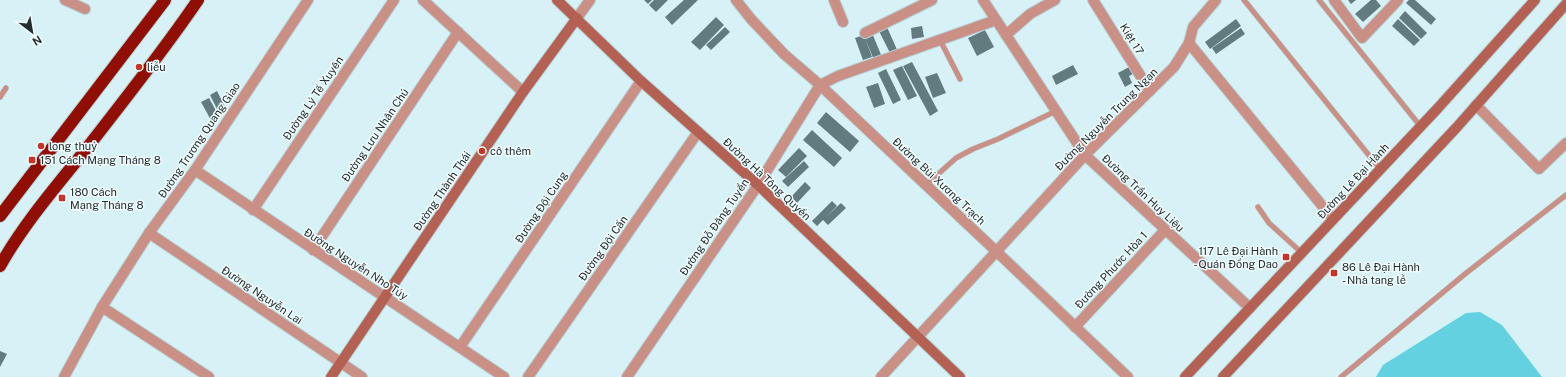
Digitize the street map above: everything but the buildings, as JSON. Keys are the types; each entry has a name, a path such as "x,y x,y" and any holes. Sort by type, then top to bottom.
{"highway":[{"path":"0,216 165,0"},
{"path":"0,266 30,220 119,108 172,38 198,0"}],"main road":[{"name":"Đường Hà Tông Quyền","path":"557,0 641,81 758,185 960,377"},
{"name":"Đường Lê Đại Hành","path":"1185,377 1421,127 1535,0"},
{"path":"1223,377 1476,105 1566,4"},
{"name":"Đường Thành Thái","path":"331,377 523,92 577,18"}],"street":[{"path":"65,0 85,9"},
{"name":"Đường Trương Quang Giao","path":"64,377 102,307 149,233 195,170 308,0"},
{"name":"Đường Lý Tế Xuyên","path":"253,210 394,0"},
{"path":"424,0 523,92"},
{"name":"Đường Thành Thái","path":"577,18 590,0"},
{"name":"Đường Bùi Xương Trạch","path":"736,0 751,19 784,54 820,85 1128,377"},
{"path":"834,0 843,22"},
{"path":"865,33 932,0"},
{"name":"Đường Trần Huy Liệu","path":"983,0 1085,155 1164,230 1250,308"},
{"path":"1006,35 1030,14 1055,0"},
{"name":"Kiệt 17","path":"1093,0 1150,91"},
{"name":"Đường Nguyễn Trung Ngạn","path":"881,377 1085,155 1174,66 1189,43 1193,27 1216,0"},
{"path":"1334,0 1362,38 1398,0"},
{"path":"820,85 838,76 996,20"},
{"name":"Đường Lưu Nhân Chú","path":"313,250 458,32"},
{"path":"1189,43 1333,219"},
{"name":"Đường Đội Cung","path":"460,347 641,81"},
{"name":"Đường Đỗ Đăng Tuyển","path":"627,377 758,185 820,85"},
{"path":"1476,105 1539,169 1566,143"},
{"name":"Đường Đội Cấn","path":"528,377 698,132"},
{"name":"Đường Nguyễn Nho Túy","path":"195,170 504,377"},
{"name":"Đường Phước Hòa 1","path":"1075,327 1164,230"},
{"name":"Đường Nguyễn Lai","path":"149,233 362,377"},
{"path":"102,307 209,377"}],"lane":[{"path":"1244,0 1380,170"},
{"path":"1319,0 1421,127"},
{"path":"940,40 960,79"},
{"path":"0,97 6,88"},
{"path":"926,185 956,158 1056,111"},
{"path":"1341,377 1465,274 1566,195"},
{"path":"1258,207 1269,223 1302,253"}],"water":[{"path":"1480,312 1502,325 1542,377 1376,377 1383,365 1466,313"}],"place":[{"name":"liễu","path":"139,67"},
{"name":"long thuỷ","path":"41,146"},
{"name":"cô thêm","path":"482,151"},
{"name":"151 Cách Mạng Tháng 8","path":"32,160"},
{"name":"180 Cách Mạng Tháng 8","path":"62,198"},
{"name":"117 Lê Đại Hành - Quán Đồng Dao","path":"1286,257"},
{"name":"86 Lê Đại Hành - Nhà tang lễ","path":"1334,273"}]}
